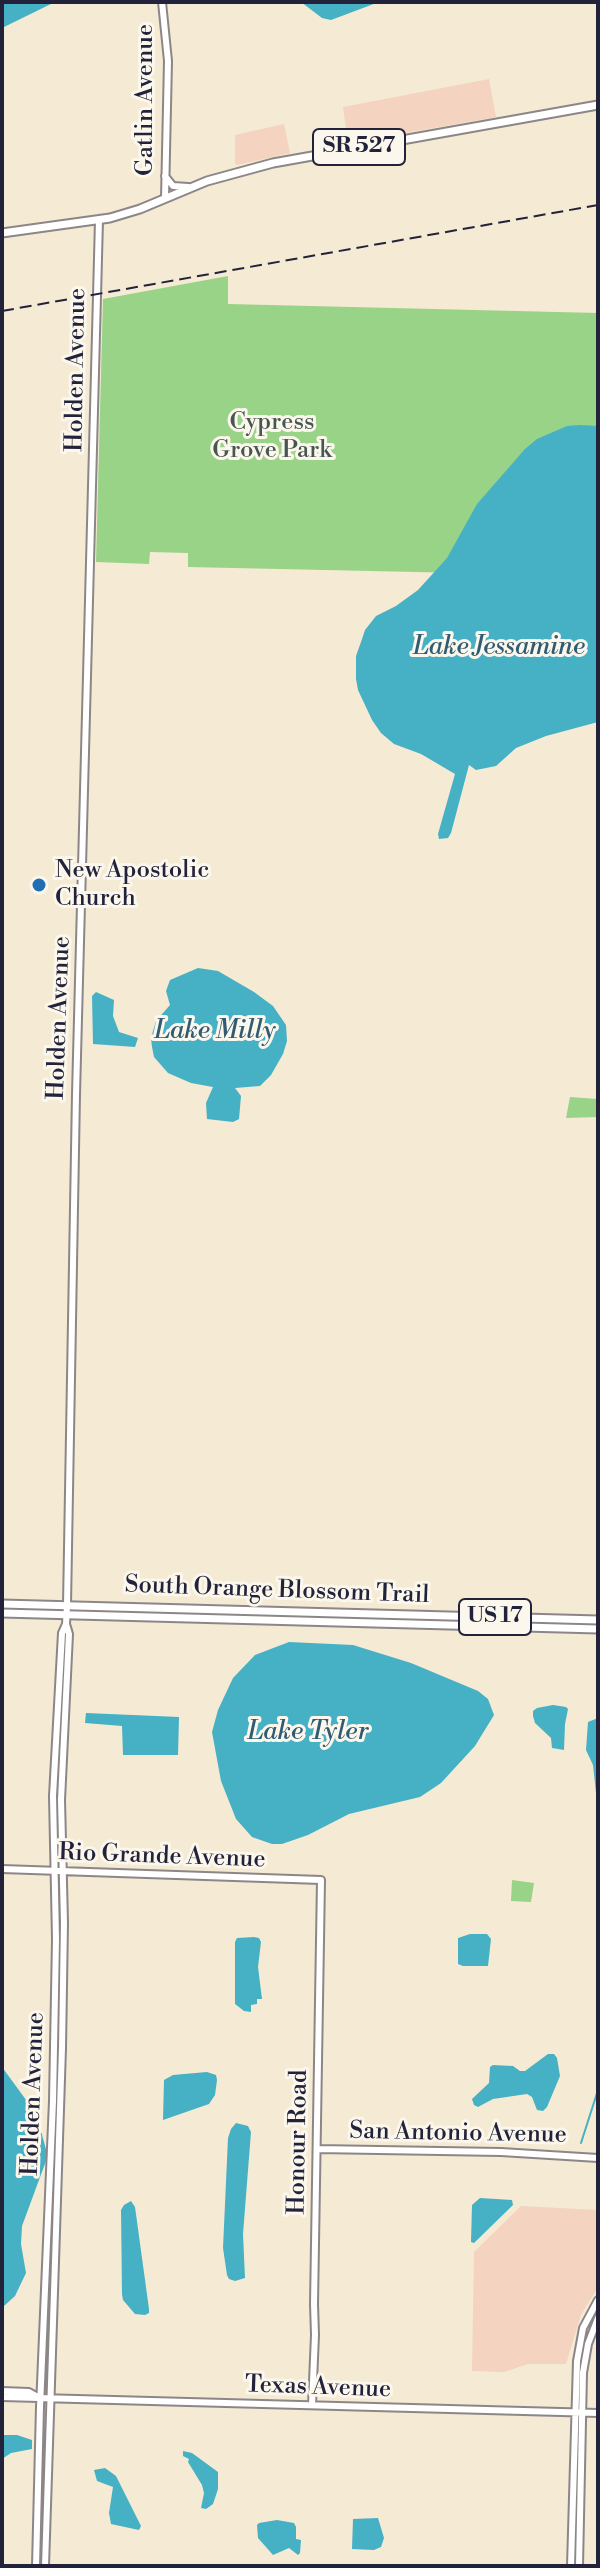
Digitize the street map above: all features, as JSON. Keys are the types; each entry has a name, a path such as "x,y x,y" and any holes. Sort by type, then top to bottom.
{"main road":[{"name":"SR 527","path":"2,233 99,220 140,209 220,177 287,160 598,105"},
{"name":"South Orange Blossom Trail","path":"2,1604 598,1620"},
{"path":"303,1621 321,1612"},
{"name":"South Orange Blossom Trail","path":"2,1613 598,1629"},
{"path":"330,1622 338,1615 349,1613"},
{"path":"495,1626 504,1624 512,1617"},
{"path":"585,1628 598,1620"}],"street":[{"name":"Gatlin Avenue","path":"162,2 168,61 165,198"},
{"path":"165,176 173,186 190,187"},
{"name":"Holden Avenue","path":"59,1871 69,1634 66,1614 76,1090 99,220"},
{"name":"Holden Avenue","path":"36,2566 39,2397 64,1923 53,1796 62,1633 66,1624"},
{"path":"57,1725 62,1765"},
{"name":"Rio Grande Avenue","path":"2,1869 321,1880"},
{"name":"Honour Road","path":"312,2405 321,1880"},
{"name":"Holden Avenue","path":"45,2566 60,2144 59,2011"},
{"path":"53,2101 56,2105 55,2143 60,2144"},
{"name":"San Antonio Avenue","path":"317,2149 501,2152 598,2158"},
{"path":"571,2566 574,2413 579,2345 583,2328 598,2300"},
{"path":"579,2566 586,2353 598,2318"},
{"name":"Texas Avenue","path":"2,2391 29,2392 39,2397"},
{"name":"Texas Avenue","path":"2,2397 598,2413"}],"shaded area":[{"path":"489,79 496,117 348,143 343,107"},
{"path":"284,124 290,153 235,164 235,135"},
{"path":"521,2206 598,2210 598,2287 581,2315 566,2364 528,2364 504,2372 472,2371 474,2252"}],"green space":[{"name":"Cypress Grove Park","path":"228,276 228,304 598,313 598,576 188,567 188,553 150,552 149,564 96,562 103,299"},
{"path":"598,1095 598,1117 566,1118 570,1097 597,1099"},
{"path":"512,1880 534,1883 531,1902 511,1901"}],"water":[{"path":"2,2 55,2 2,28"},
{"path":"301,2 379,2 331,20 322,18"},
{"name":"Lake Jessamine","path":"567,426 598,426 598,722 516,748 496,766 476,770 469,765 451,833 448,838 439,839 455,774 421,754 394,744 381,733 358,690 356,656 365,630 376,616 418,590 447,558 477,504 525,449 537,439"},
{"name":"Lake Milly","path":"198,968 218,971 254,992 273,1006 286,1025 287,1041 271,1075 260,1086 235,1088 241,1096 239,1119 233,1122 207,1119 206,1103 213,1087 191,1083 168,1073 154,1057 151,1038 156,1021 170,1005 166,991 170,980"},
{"path":"96,992 114,1000 113,1016 119,1032 138,1038 135,1047 93,1044 92,996"},
{"name":"Lake Tyler","path":"289,1642 353,1645 411,1663 478,1691 488,1699 494,1715 475,1746 441,1783 420,1797 349,1814 308,1835 282,1844 252,1837 236,1819 221,1781 212,1732 233,1678 255,1655"},
{"path":"553,1705 568,1709 564,1750 552,1748 551,1738 535,1723 533,1716 537,1708"},
{"path":"86,1713 179,1717 178,1755 123,1755 122,1726 85,1723"},
{"path":"598,1718 598,1796 593,1765 586,1750 588,1722"},
{"path":"487,1934 491,1939 488,1966 458,1964 458,1938"},
{"path":"254,1937 261,1942 258,1967 262,1999 251,2005 251,2012 235,2004 235,1942 237,1938"},
{"path":"548,2054 554,2054 557,2058 560,2076 543,2111 537,2110 532,2097 527,2094 493,2099 478,2107 474,2105 472,2099 489,2083 490,2067 513,2066 525,2071"},
{"path":"2,2067 29,2104 47,2153 22,2226 21,2244 26,2273 15,2296 4,2306 2,2313"},
{"path":"207,2072 216,2075 217,2080 215,2095 209,2104 163,2120 164,2080 173,2075"},
{"path":"236,2123 248,2126 251,2132 243,2234 245,2278 235,2281 227,2275 223,2248 228,2138"},
{"path":"480,2198 512,2200 513,2205 474,2243 471,2242 472,2205"},
{"path":"131,2201 135,2207 149,2309 145,2315 135,2314 123,2300 122,2294 121,2210"},
{"path":"2,2435 17,2435 32,2440 32,2449 11,2453 2,2459"},
{"path":"183,2451 192,2453 218,2472 218,2489 213,2504 206,2509 201,2508 202,2485 189,2459 183,2456"},
{"path":"105,2468 116,2476 141,2526 139,2530 111,2524 109,2513 113,2487 97,2481 94,2470"},
{"path":"378,2518 384,2538 381,2547 374,2550 352,2549 353,2519"},
{"path":"277,2520 294,2523 296,2539 301,2540 298,2555 289,2548 273,2555 258,2538 259,2523"}],"waterway":[{"path":"581,2143 598,2090"}],"railway":[{"path":"2,311 598,205"}],"place":[{"name":"New Apostolic Church","path":"39,885"}]}
